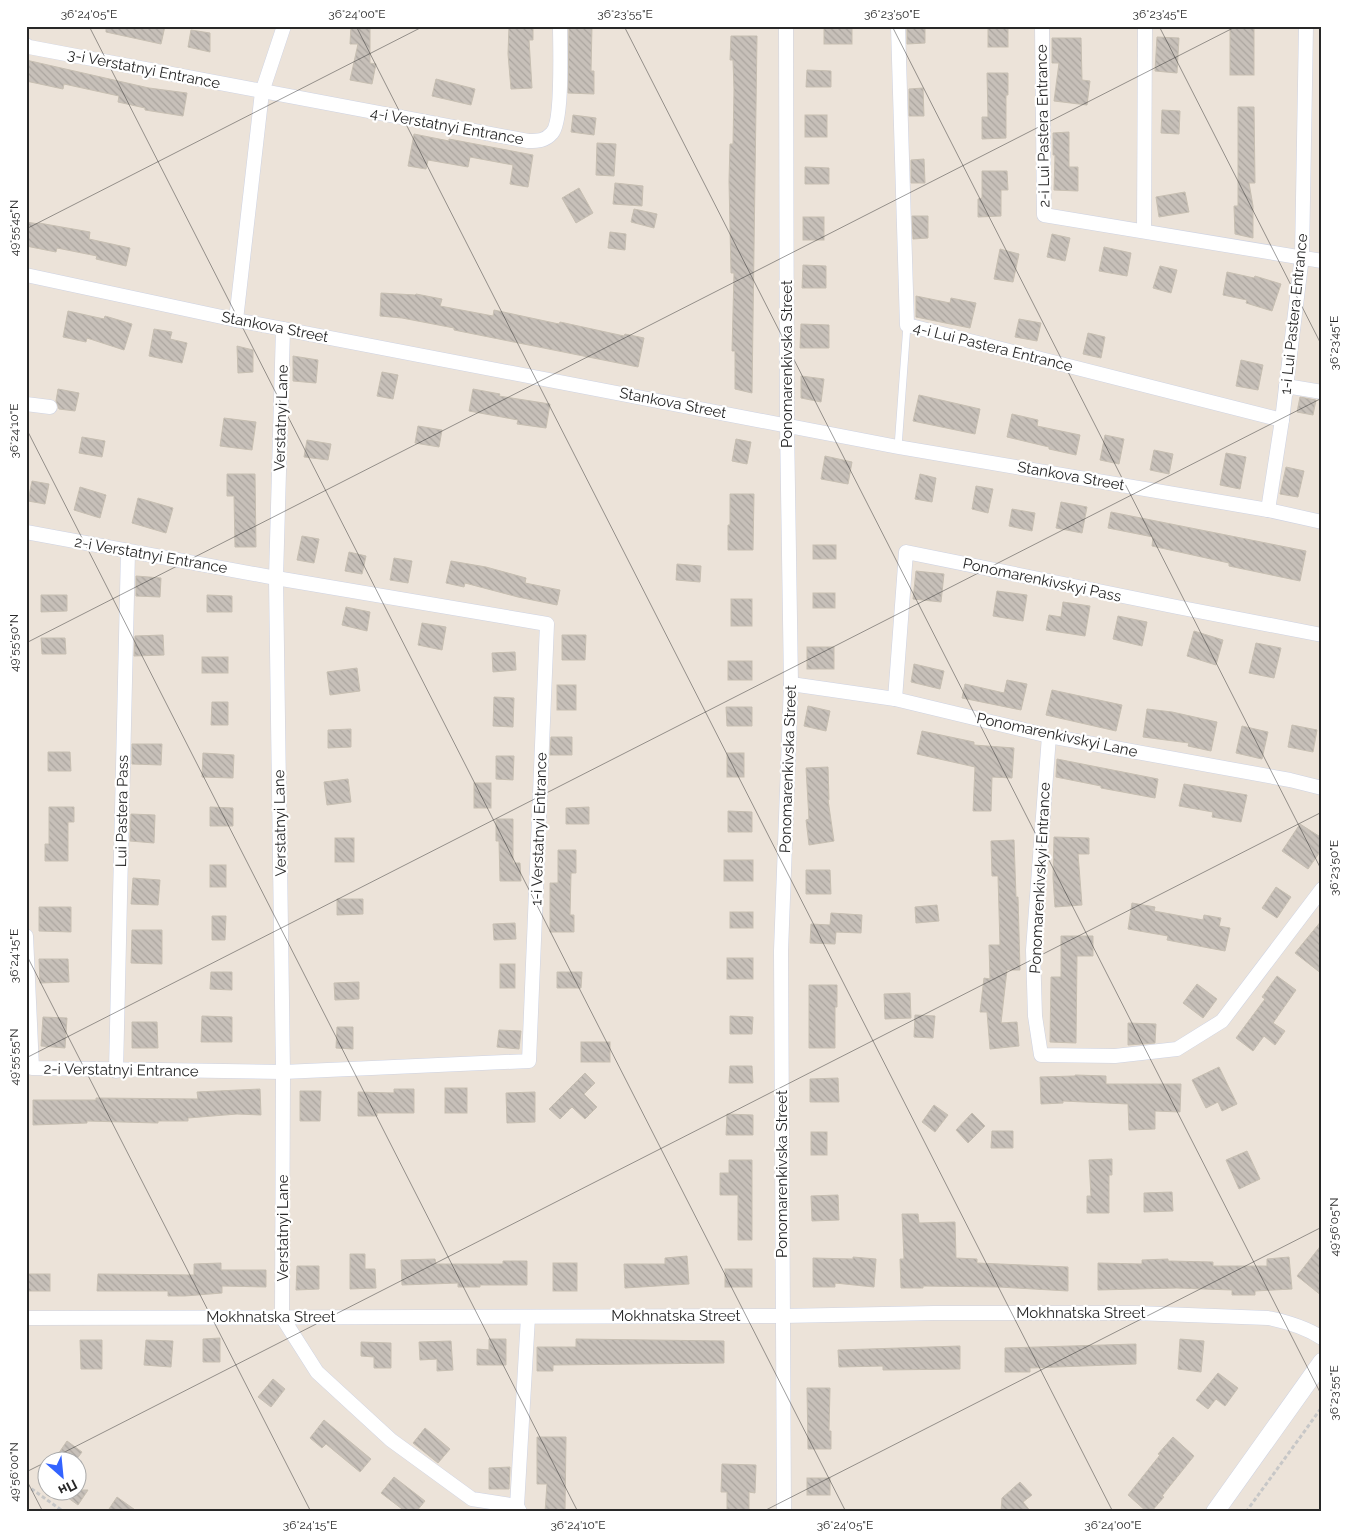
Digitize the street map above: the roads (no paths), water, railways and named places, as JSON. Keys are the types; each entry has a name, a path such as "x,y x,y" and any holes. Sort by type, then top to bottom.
{"street":[{"path":"236,320 262,92 284,26"},
{"name":"4-i Verstatnyi Entrance","path":"262,92 528,142 541,141 553,132 558,117 560,26"},
{"name":"Ponomarenkivska Street","path":"784,1512 781,951 791,684 787,424 786,26"},
{"name":"4-i Lui Pastera Entrance","path":"898,26 907,325 1282,420"},
{"name":"2-i Lui Pastera Entrance","path":"1042,26 1044,215 1302,256 1322,261"},
{"path":"1144,231 1145,26"},
{"name":"1-i Lui Pastera Entrance","path":"1268,510 1282,420 1302,256 1306,26"},
{"name":"3-i Verstatnyi Entrance","path":"26,45 262,92"},
{"name":"Stankova Street","path":"26,275 236,320 787,424 898,447 1268,510 1322,522"},
{"name":"Verstatnyi Lane","path":"282,1317 283,1072 276,578 283,329"},
{"path":"1286,386 1322,392"},
{"path":"26,404 50,407"},
{"name":"2-i Verstatnyi Entrance","path":"26,532 276,578"},
{"name":"Lui Pastera Pass","path":"116,1071 128,551"},
{"name":"Ponomarenkivskyi Pass","path":"895,699 906,552 1322,635"},
{"name":"1-i Verstatnyi Entrance","path":"276,578 547,624 530,1061 283,1072"},
{"name":"Ponomarenkivskyi Lane","path":"791,684 895,699 1049,736 1290,780 1322,788"},
{"name":"Ponomarenkivskyi Entrance","path":"1049,736 1033,950 1035,1016 1042,1056 1115,1056 1176,1049 1222,1021 1322,889"},
{"name":"2-i Verstatnyi Entrance","path":"26,936 32,1068 116,1071 283,1072"},
{"name":"Mokhnatska Street","path":"26,1318 1135,1313 1268,1318 1289,1322 1309,1329 1322,1338"},
{"path":"282,1317 317,1372 391,1440 472,1499 518,1509 528,1317"},
{"path":"1215,1512 1322,1362"}],"lane":[{"path":"898,447 907,325"},
{"path":"26,1312 42,1318"}]}
